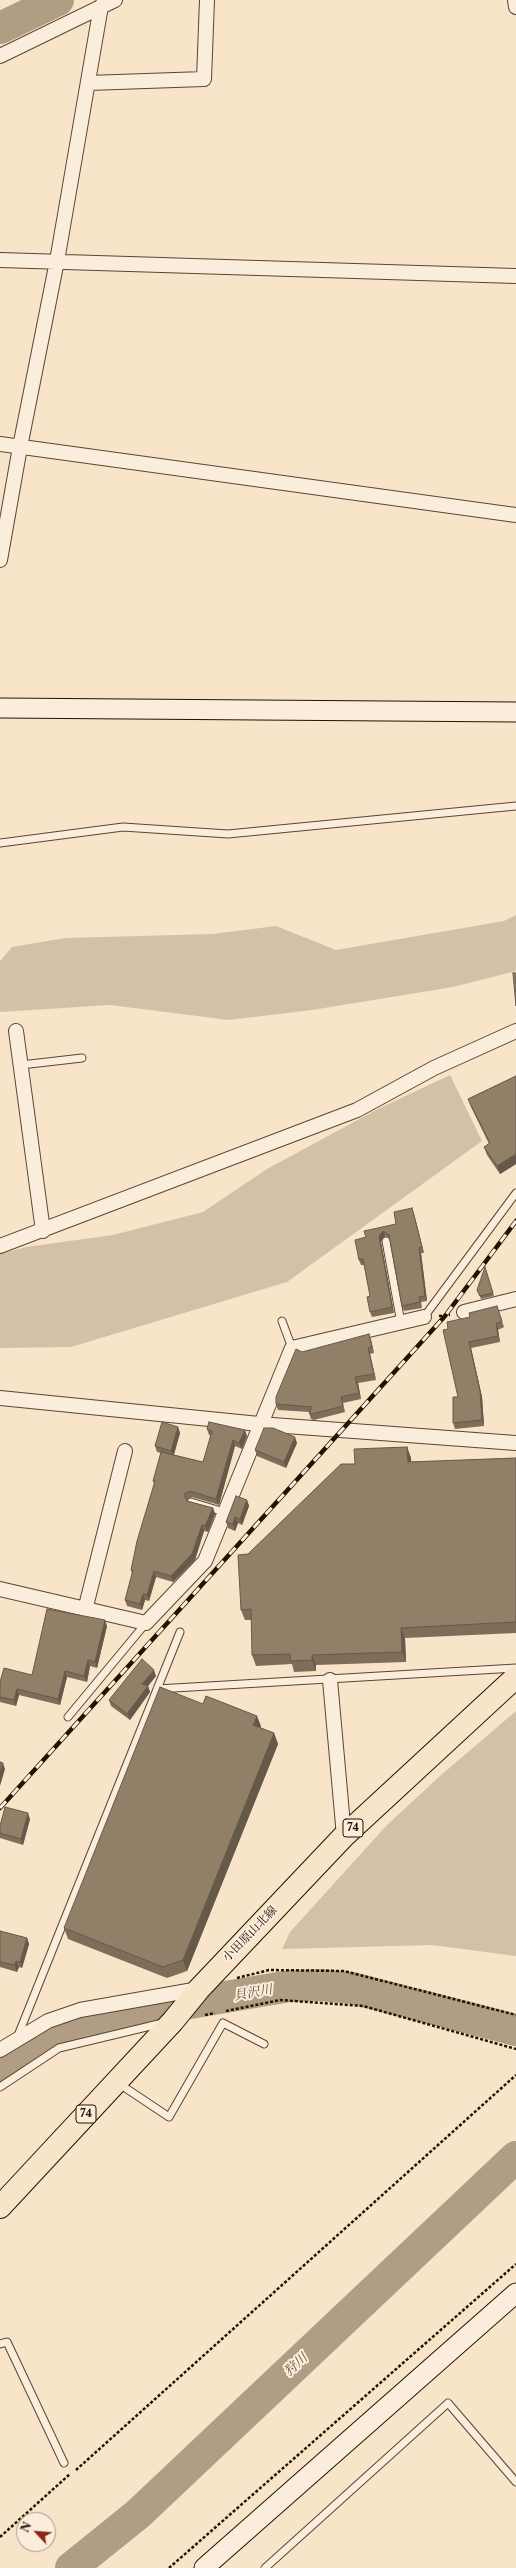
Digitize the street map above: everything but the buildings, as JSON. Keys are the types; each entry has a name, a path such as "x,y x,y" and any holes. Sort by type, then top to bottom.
{"main road":[{"name":"小田原山北線","path":"0,2207 173,2021 199,1988 344,1836 516,1677"}],"street":[{"path":"0,56 115,0"},
{"path":"88,83 204,79 207,0"},
{"path":"515,0 516,7"},
{"path":"0,560 20,446 58,261 101,6"},
{"path":"0,260 516,276"},
{"path":"0,444 516,515"},
{"path":"0,708 516,712"},
{"path":"16,1031 43,1231"},
{"path":"0,1246 43,1231 358,1110 434,1068 516,1032"},
{"path":"464,1312 516,1299"},
{"path":"0,1589 146,1623 205,1561 292,1348 424,1318"},
{"path":"0,1398 260,1424 516,1443"},
{"path":"85,1610 125,1451"},
{"path":"330,1680 344,1836"},
{"path":"0,2050 17,2038 48,2021 80,2010 199,1988"},
{"path":"204,2568 516,2293"}],"lane":[{"path":"0,843 123,827 228,834 516,806"},
{"path":"21,1065 82,1058"},
{"path":"424,1318 516,1193"},
{"path":"386,1241 401,1323"},
{"path":"282,1321 292,1348"},
{"path":"191,1502 224,1512"},
{"path":"68,1717 146,1623"},
{"path":"17,2038 180,1632"},
{"path":"157,1689 516,1668"},
{"path":"0,2087 59,2048 85,2040 173,2021"},
{"path":"116,2082 168,2117 223,2022 264,2044"},
{"path":"0,2344 7,2342 64,2463"},
{"path":"265,2568 448,2404 516,2482"}],"path":[{"path":"424,1318 464,1312"},
{"path":"234,1979 269,1970 344,1971 516,2015"},
{"path":"203,2015 280,2000 363,2006 516,2049"},
{"path":"0,2538 516,2075"},
{"path":"169,2568 516,2264"}],"shaded area":[{"path":"516,915 516,971 453,987 312,1010 229,1020 110,1005 0,1012 0,961 12,947 65,938 213,934 276,926 336,950 504,921"},
{"path":"450,1075 482,1141 287,1282 71,1347 0,1348 0,1254 26,1247 113,1235 203,1212 267,1169 378,1109"},
{"path":"516,1711 516,1956 432,1945 282,1949 290,1932 387,1825 440,1776"}],"waterway":[{"path":"0,28 58,0"},
{"name":"貝沢川","path":"0,2069 54,2032 184,2004 290,1986 321,1985 352,1988 516,2030"},
{"name":"狩川","path":"71,2568 138,2514 516,2157"}],"railway":[{"path":"0,1808 445,1316 516,1221"}]}
